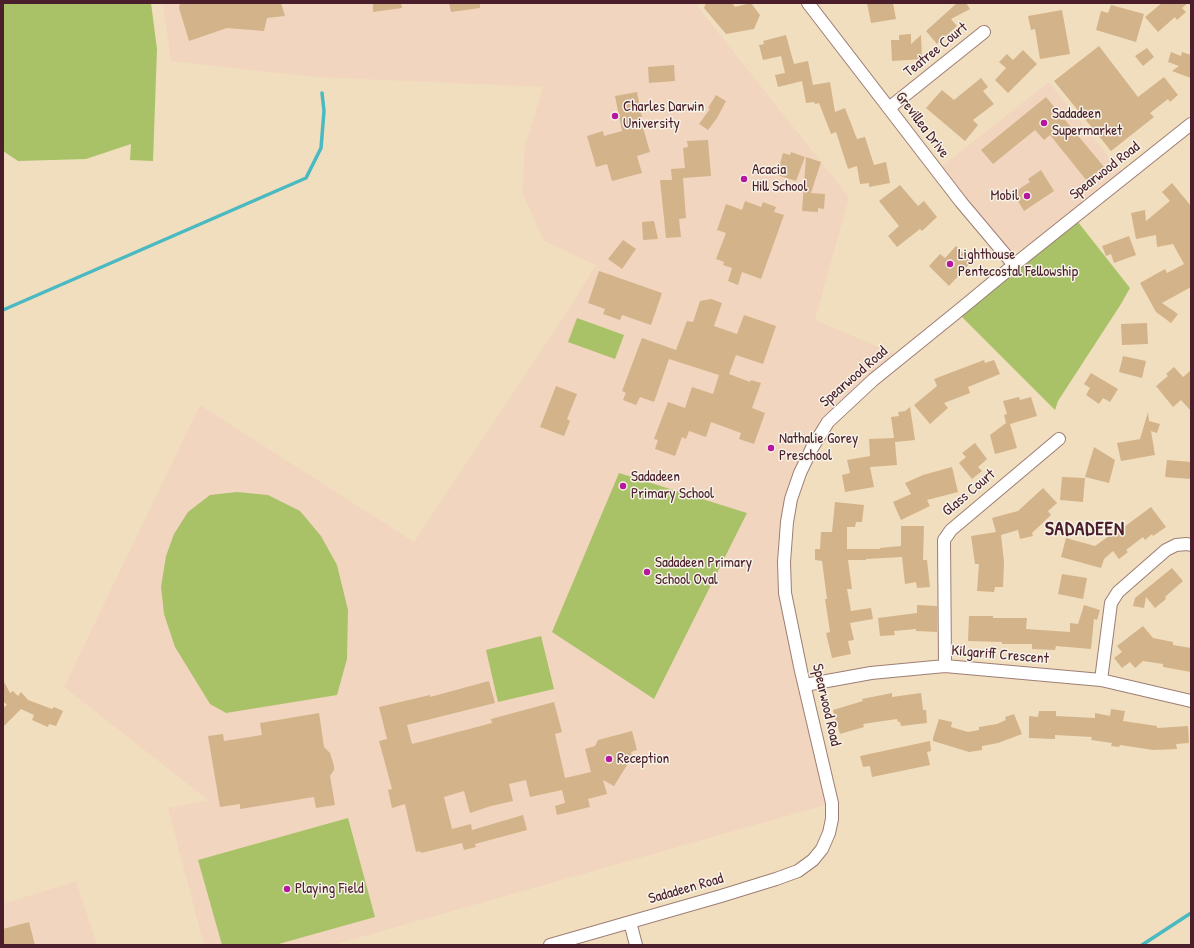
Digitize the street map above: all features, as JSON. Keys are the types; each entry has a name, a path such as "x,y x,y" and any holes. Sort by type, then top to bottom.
{"street":[{"name":"Grevillea Drive","path":"808,3 961,202 1014,264"},
{"name":"Teatree Court","path":"889,108 984,32"},
{"name":"Spearwood Road","path":"822,849 829,834 832,819 832,803 800,667 785,593 784,562 787,522 791,499 800,473 812,448 828,422 873,380 1014,264 1191,124"},
{"name":"Glass Court","path":"945,666 944,540 951,530 1059,439"},
{"path":"1101,680 1111,603 1118,592 1166,550 1176,545 1191,545"},
{"name":"Kilgariff Crescent","path":"805,685 871,673 945,666 1101,680 1191,701"},
{"name":"Sadadeen Road","path":"550,945 776,879 798,871 813,860 822,849"},
{"path":"630,922 636,945"}],"shaded area":[{"path":"163,3 701,3 697,6 849,197 815,320 902,357 828,422 800,473 784,562 832,803 333,945 204,945 168,808 208,800 64,687 200,405 414,542 563,318 596,265 544,241 522,192 525,146 543,87 315,77 171,61"},
{"path":"1049,82 1124,176 1074,217 1013,253 961,202 936,171"},
{"path":"76,881 97,945 3,945 3,904"}],"green space":[{"path":"3,3 151,3 157,49 153,161 130,160 131,144 86,159 18,161 3,151"},
{"path":"1074,217 1130,288 1058,401 1055,410 957,312"},
{"path":"577,318 624,335 615,359 568,342"},
{"name":"Sadadeen Primary School Oval","path":"619,473 747,513 654,699 552,632"},
{"path":"237,492 268,495 300,511 321,536 337,565 348,610 347,659 337,695 226,713 210,704 175,647 164,614 161,587 166,556 174,534 188,512 210,495"},
{"path":"541,636 554,689 498,702 486,650"},
{"name":"Playing Field","path":"348,818 375,917 275,945 222,945 198,860"}],"building":[{"path":"180,3 281,3 285,16 267,18 264,31 227,28 189,41 179,8"},
{"path":"373,3 401,3 402,8 373,12"},
{"path":"449,3 480,3 480,8 451,12"},
{"path":"706,3 732,3 735,7 751,3 760,15 754,29 726,34 704,8"},
{"path":"867,3 893,3 896,19 871,23"},
{"path":"957,3 966,3 970,9 951,19 957,26 937,44 926,31"},
{"path":"1162,3 1188,3 1182,8 1186,12 1177,20 1175,17 1158,32 1145,17"},
{"path":"1111,5 1144,14 1136,42 1096,30 1101,11 1108,13"},
{"path":"1062,10 1070,54 1040,59 1035,29 1031,30 1028,16"},
{"path":"911,34 911,44 921,35 922,59 892,61 891,40 899,40 899,35"},
{"path":"786,35 794,64 808,61 813,85 830,82 835,112 845,108 857,139 865,137 874,165 886,162 890,183 869,187 869,183 860,184 857,166 848,169 836,132 831,134 819,103 806,103 802,81 778,87 775,75 785,73 781,56 763,60 759,45 764,44 763,41"},
{"path":"1099,46 1138,97 1164,77 1178,95 1170,102 1168,99 1150,113 1154,117 1111,151 1054,81"},
{"path":"1147,48 1154,57 1143,66 1135,56"},
{"path":"1023,50 1037,64 1008,93 995,80 1006,68 999,62 1007,54 1013,60"},
{"path":"1171,52 1181,56 1182,52 1191,55 1191,78 1172,71 1179,66 1168,62"},
{"path":"674,65 675,81 649,83 648,67"},
{"path":"981,78 988,87 983,91 994,104 973,120 978,125 965,141 926,108 942,90 954,100"},
{"path":"637,92 642,117 640,117 650,152 637,156 642,173 612,181 607,164 596,167 587,136 603,131 604,136 622,131 615,96"},
{"path":"716,95 726,101 717,118 708,130 699,124 710,109 708,108"},
{"path":"1046,97 1104,167 1087,181 1050,135 1044,140 1035,130 993,164 981,150"},
{"path":"708,140 711,176 683,178 686,218 679,219 681,237 666,238 660,180 672,180 671,169 685,168 683,148 688,147 687,141"},
{"path":"791,152 805,157 796,181 777,175 783,153 790,155"},
{"path":"806,157 821,162 811,193 825,194 824,209 818,208 818,212 802,211"},
{"path":"1041,170 1054,191 1024,211 1013,193 1030,182 1028,179"},
{"path":"1172,183 1191,206 1191,287 1162,303 1178,314 1171,323 1156,312 1140,283 1165,269 1167,273 1184,264 1173,244 1157,247 1156,235 1136,239 1131,213 1145,210 1146,221 1170,201 1162,192"},
{"path":"900,185 918,206 924,201 937,217 922,231 920,229 897,247 888,236 899,226 879,201"},
{"name":"Acacia Hill School","path":"745,201 761,207 763,202 776,207 774,212 784,215 761,279 742,272 738,285 728,281 732,268 723,265 724,262 716,259 726,233 717,230 726,204 742,210"},
{"path":"654,221 658,239 643,240 642,222"},
{"path":"1129,236 1136,255 1114,263 1111,254 1106,256 1102,246"},
{"path":"623,240 636,249 622,269 608,259"},
{"name":"Lighthouse Pentecostal Fellowship","path":"956,246 972,261 949,286 929,266 940,254 945,258"},
{"path":"599,271 662,293 651,325 622,315 620,320 603,314 605,309 588,303"},
{"name":"Sadadeen Primary School","path":"711,299 722,303 714,326 737,334 744,315 776,326 763,364 736,355 729,374 750,382 751,380 761,383 752,408 765,413 754,444 739,439 741,433 711,422 706,437 689,431 686,439 682,437 675,456 655,449 658,440 654,439 668,402 685,408 692,387 713,394 719,375 669,359 654,402 640,397 636,405 623,400 626,393 622,391 642,338 676,350 687,321 693,322 700,301"},
{"path":"1147,323 1148,344 1122,345 1121,324"},
{"path":"1123,356 1146,361 1142,378 1119,372"},
{"path":"984,360 985,363 994,360 1000,374 968,387 970,393 944,403 948,408 930,424 914,405 937,386 934,379"},
{"path":"1174,367 1183,377 1191,370 1191,411 1181,400 1173,407 1156,386 1168,376 1166,374"},
{"path":"1091,373 1118,389 1110,402 1103,398 1099,404 1086,395 1090,388 1084,384"},
{"path":"556,386 577,394 567,419 570,421 564,436 540,427"},
{"path":"1019,397 1020,400 1031,397 1037,416 1010,424 1017,448 995,454 990,435 1006,423 1004,415 1007,414 1003,401"},
{"path":"910,407 915,440 895,442 897,465 870,467 874,487 845,492 842,475 850,473 847,460 870,456 869,439 894,438 891,417 899,416 898,412 905,411"},
{"path":"1148,412 1149,421 1160,424 1157,433 1151,431 1155,455 1121,461 1117,443 1140,439"},
{"path":"975,443 987,459 978,467 982,471 972,479 959,463 966,457 962,453"},
{"path":"1094,447 1115,460 1109,483 1085,477"},
{"path":"1167,460 1191,462 1191,479 1165,477"},
{"path":"952,467 958,492 927,500 930,506 901,520 893,502 911,494 905,483 923,475"},
{"path":"1062,477 1085,478 1083,502 1060,500"},
{"path":"1043,488 1057,503 1048,511 1051,515 1032,533 1033,536 1020,539 1018,530 1001,535 1004,562 1003,587 995,587 994,592 977,591 979,564 975,564 971,536 996,532 992,518 1018,511"},
{"path":"835,502 864,505 862,522 856,522 855,527 847,527 847,549 880,549 901,546 901,526 924,526 923,560 927,560 930,587 917,588 916,582 905,584 902,557 848,560 852,589 847,589 851,611 871,608 873,619 850,623 854,640 848,641 851,654 832,658 826,633 830,632 825,599 827,599 822,561 815,560 815,549 820,549 821,532 832,532"},
{"path":"1151,507 1166,527 1153,536 1152,534 1145,540 1143,537 1126,550 1128,552 1119,559 1113,551 1104,559 1101,568 1061,557 1066,538 1095,546"},
{"path":"1172,568 1183,581 1165,597 1166,599 1155,608 1146,597 1144,608 1133,606 1135,598"},
{"path":"1062,574 1087,578 1083,599 1058,594"},
{"path":"917,605 937,606 937,632 916,631 916,629 894,631 895,635 880,636 878,618 917,613"},
{"path":"1084,605 1100,610 1097,620 1094,619 1091,649 1056,646 1055,650 1032,649 1032,644 1002,644 1002,642 968,641 969,616 1027,618 1026,629 1070,632 1070,623 1078,624"},
{"path":"1143,626 1153,638 1173,642 1173,645 1191,648 1191,672 1163,667 1163,664 1143,661 1135,668 1130,662 1122,668 1114,658 1122,652 1117,646"},
{"path":"3,680 10,693 13,691 18,696 21,692 28,700 52,709 54,707 63,711 56,726 49,724 48,727 32,720 34,715 21,709 3,727 3,708 7,705 3,701"},
{"path":"489,681 495,703 407,725 412,744 492,723 491,719 554,702 562,732 555,734 565,778 591,772 585,749 595,746 598,740 632,731 637,750 631,752 632,757 614,786 603,780 607,794 588,799 590,807 557,815 555,806 565,803 562,790 530,797 526,780 509,784 513,801 470,813 464,791 444,797 452,829 471,824 472,830 523,815 527,830 475,844 476,847 464,850 462,843 421,853 420,851 416,852 405,804 392,808 388,790 392,789 379,741 387,739 379,707 430,695 430,697"},
{"path":"892,693 892,697 921,693 923,710 926,710 927,723 901,726 897,719 863,724 864,727 840,734 833,710 863,701 862,699"},
{"path":"1111,709 1125,711 1123,721 1157,726 1157,728 1188,726 1189,743 1176,744 1177,749 1153,750 1120,745 1119,747 1111,746 1112,743 1091,740 1092,737 1055,735 1055,739 1029,738 1029,716 1038,717 1039,711 1056,711 1056,716 1095,718 1095,713 1110,716"},
{"path":"319,713 324,747 330,753 334,766 334,770 330,776 335,805 316,808 314,797 240,809 240,804 220,807 208,736 223,734 224,741 262,735 260,723"},
{"path":"1014,714 1022,734 998,743 982,746 982,750 969,752 933,741 939,719 952,722 951,727 968,732 979,730 979,727 997,724 1006,720 1005,717"},
{"path":"930,741 931,751 927,752 930,765 872,777 870,766 863,767 860,756"},
{"path":"29,922 35,945 3,945 3,929"}],"waterway":[{"path":"3,310 306,178 321,148 324,111 322,93"},
{"path":"1142,945 1191,913"}],"place":[{"name":"Charles Darwin University","path":"615,116"},
{"name":"Sadadeen Supermarket","path":"1044,123"},
{"name":"Acacia Hill School","path":"744,179"},
{"name":"Mobil","path":"1027,196"},
{"name":"Lighthouse Pentecostal Fellowship","path":"950,264"},
{"name":"Nathalie Gorey Preschool","path":"771,448"},
{"name":"Sadadeen Primary School","path":"623,486"},
{"name":"Sadadeen Primary School Oval","path":"647,572"},
{"name":"Reception","path":"609,759"},
{"name":"Playing Field","path":"287,889"}],"district":[{"name":"SADADEEN","path":"1085,530"}]}
